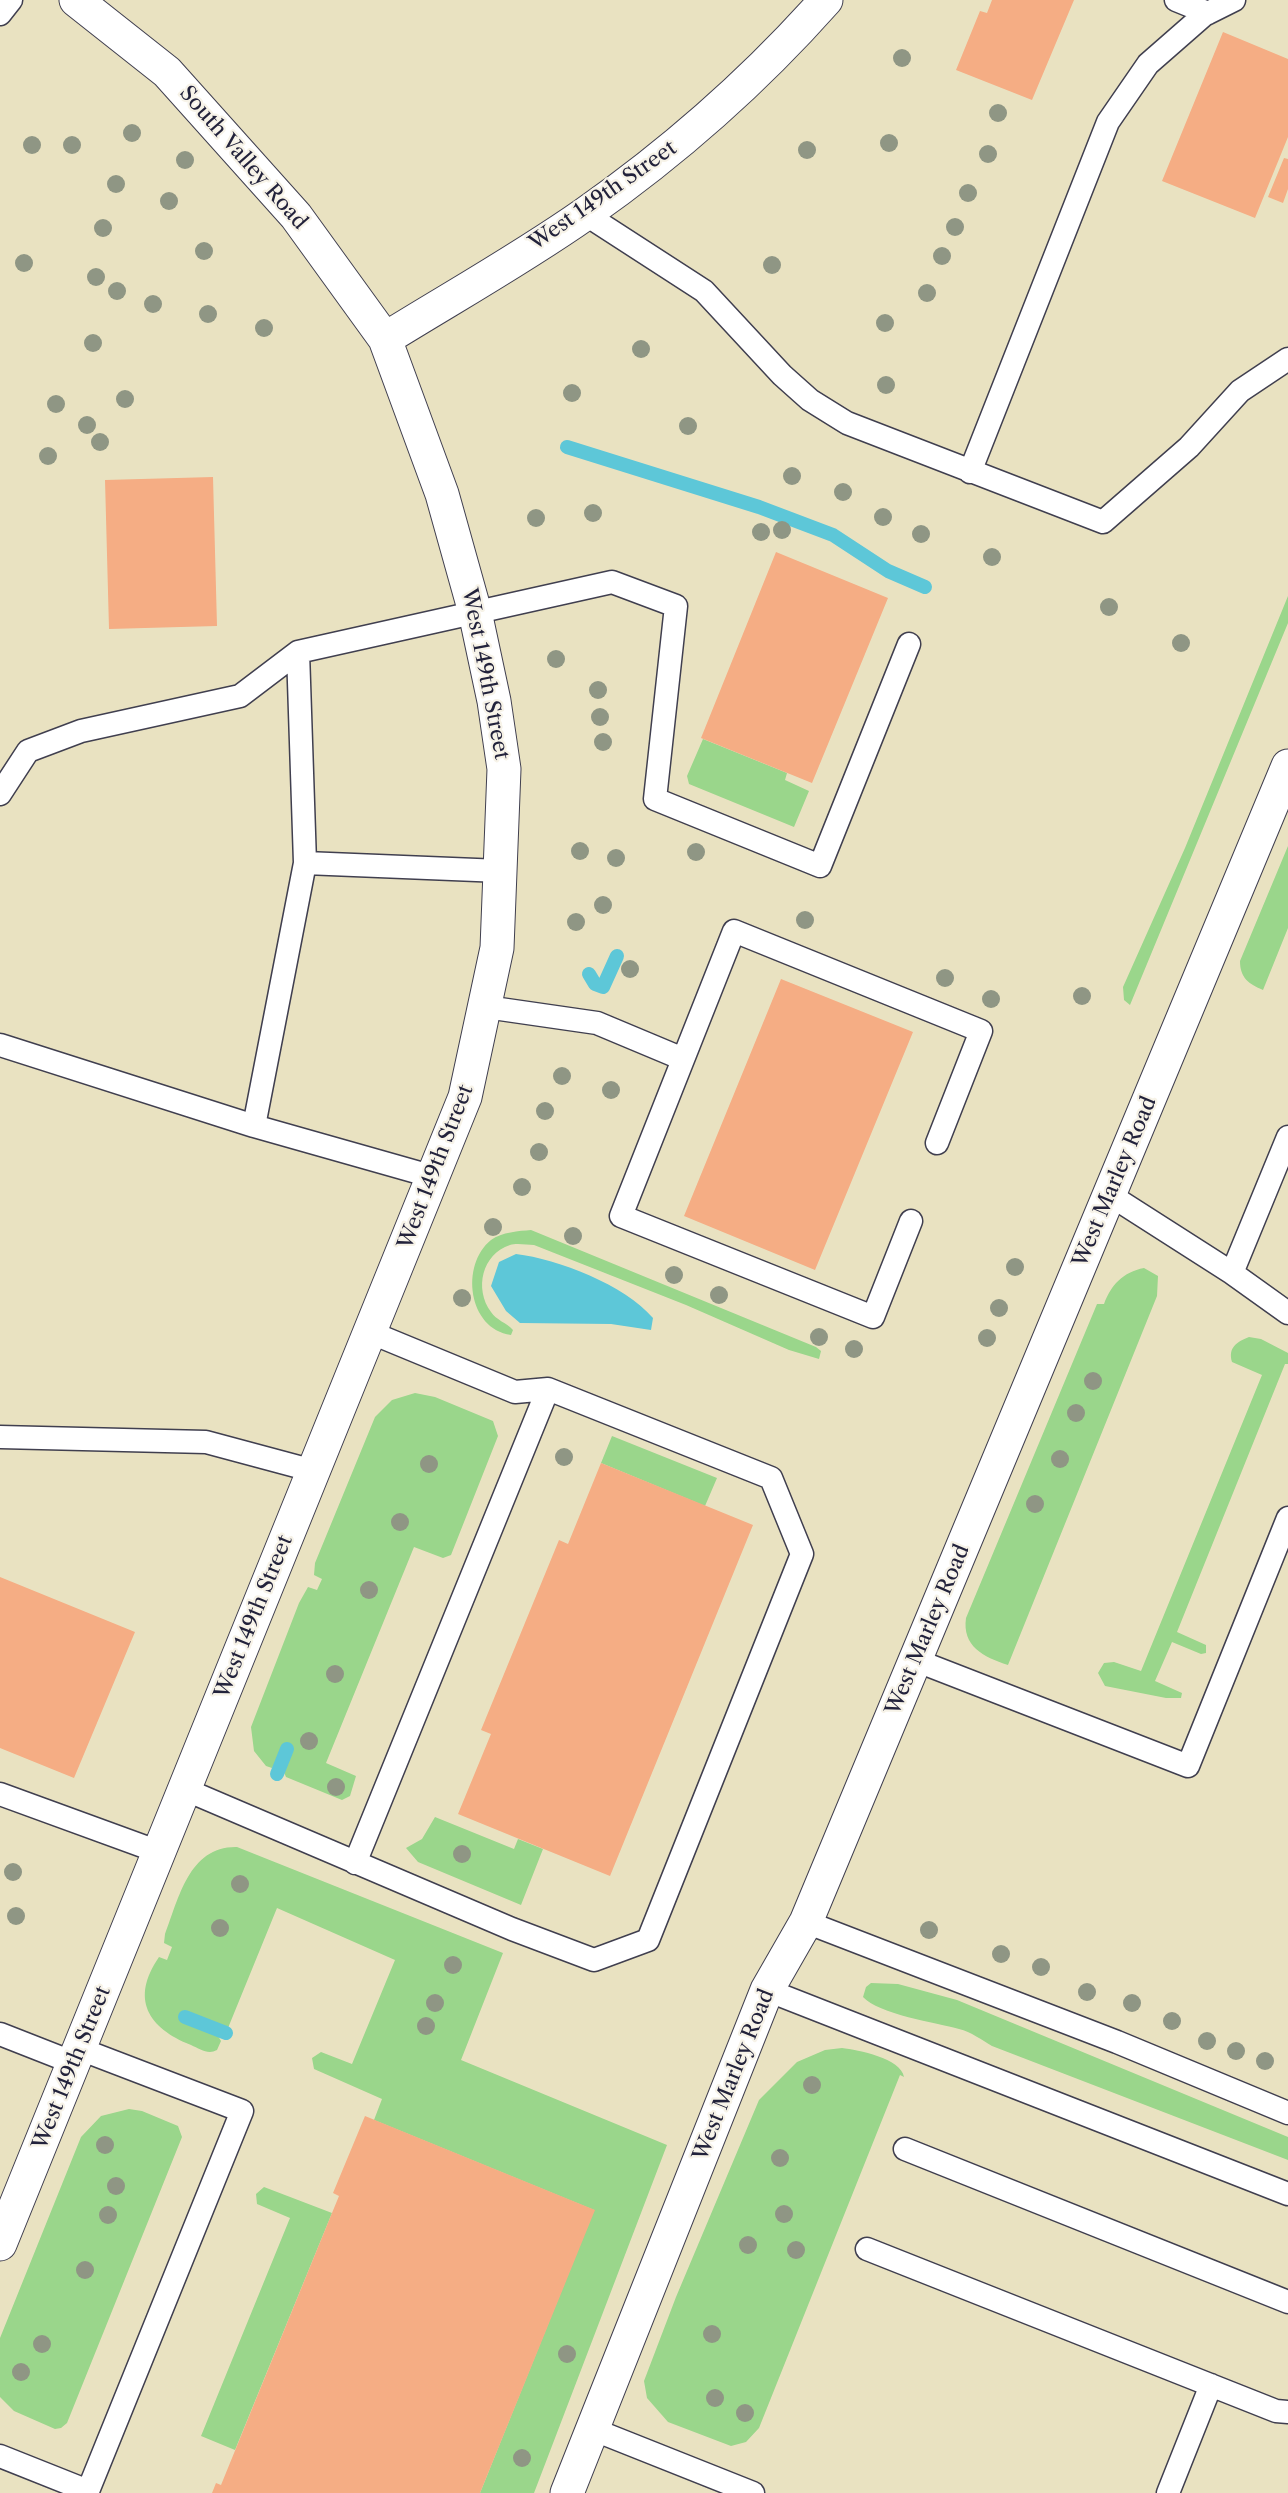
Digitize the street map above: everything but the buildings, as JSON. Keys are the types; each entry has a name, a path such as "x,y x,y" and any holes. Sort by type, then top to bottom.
{"street":[{"name":"South Valley Road","path":"76,0 167,72 296,216 385,339"},
{"name":"West 149th Street","path":"0,2244 434,1176 465,1097 486,1007 497,948 504,769 494,701 475,612 442,494 385,339 585,214 680,142 745,82 826,0"},
{"name":"West Marley Road","path":"567,2493 767,1990 806,1922 1288,766"}],"lane":[{"path":"0,14 11,0"},
{"path":"1176,0 1208,13"},
{"path":"970,472 1108,122 1148,64 1208,13 1234,0"},
{"path":"585,214 704,291 782,375 810,400 847,423 1103,522 1189,447 1240,391 1288,359"},
{"path":"0,794 28,752 81,731 240,696 298,652 612,582 676,606 655,800 820,866 909,644"},
{"path":"254,1126 305,863 298,652"},
{"path":"305,863 501,871"},
{"path":"911,1221 873,1317 621,1216 734,931 981,1031 937,1143"},
{"path":"486,1007 597,1023 683,1059"},
{"path":"0,1045 254,1126 434,1176"},
{"path":"1232,1274 1288,1137"},
{"path":"1110,1195 1288,1313"},
{"path":"184,1789 355,1863 594,1960 648,1940 802,1554 771,1478 548,1389 515,1392 372,1333"},
{"path":"355,1863 548,1389"},
{"path":"0,1437 206,1442 314,1471"},
{"path":"915,1660 1188,1766 1288,1518"},
{"path":"0,1794 159,1852"},
{"path":"806,1922 1117,2042 1288,2113"},
{"path":"767,1990 1288,2194"},
{"path":"0,2034 77,2056 242,2111 88,2491 0,2456"},
{"path":"905,2149 1288,2302"},
{"path":"867,2249 1276,2411 1288,2412"},
{"path":"1168,2493 1211,2385"},
{"path":"592,2429 753,2493"}],"green space":[{"path":"1288,596 1288,623 1130,1005 1124,1000 1123,987 1185,848"},
{"path":"703,739 787,773 785,780 809,791 794,827 689,784 687,776"},
{"path":"1288,846 1288,928 1263,990 1246,980 1240,967 1240,961"},
{"path":"531,1230 816,1347 821,1351 819,1359 789,1350 686,1305 534,1245 510,1245 500,1250 487,1264 482,1283 486,1303 493,1315 513,1330 511,1335 497,1330 485,1321 473,1295 472,1279 475,1265 481,1251 495,1237 516,1231"},
{"path":"1144,1268 1158,1276 1157,1296 1008,1665 999,1662 983,1654 971,1643 967,1636 966,1618 1097,1304 1104,1304 1114,1285 1124,1276"},
{"path":"1249,1337 1261,1339 1288,1353 1288,1364 1285,1364 1177,1632 1206,1645 1206,1653 1201,1654 1172,1642 1155,1681 1182,1693 1181,1698 1166,1698 1105,1686 1098,1673 1104,1663 1114,1662 1141,1671 1262,1375 1232,1362 1231,1353 1234,1346"},
{"path":"415,1393 435,1397 493,1421 498,1436 451,1555 443,1558 414,1547 326,1763 356,1776 350,1796 342,1800 286,1777 283,1770 286,1763 277,1759 272,1768 266,1766 254,1751 251,1727 299,1603 308,1587 317,1590 322,1579 314,1575 315,1563 375,1417 392,1400"},
{"path":"612,1436 717,1478 705,1506 601,1463"},
{"path":"435,1817 514,1849 518,1839 543,1849 521,1905 418,1862 406,1848 422,1839"},
{"path":"237,1847 503,1953 461,2060 667,2145 534,2493 480,2493 594,2210 374,2120 382,2099 314,2069 312,2058 321,2052 352,2064 395,1960 277,1908 228,2028 183,2011 180,2021 218,2036 221,2041 217,2050 207,2052 176,2038 154,2021 145,1999 146,1986 150,1972 159,1957 167,1960 172,1947 164,1943 165,1934 181,1890 188,1877 207,1855 221,1849"},
{"path":"871,1983 898,1984 957,2000 1288,2137 1288,2160 992,2046 963,2030 881,2008 863,1997 866,1987"},
{"path":"842,2048 868,2053 887,2060 901,2070 904,2077 900,2075 759,2428 746,2442 731,2446 668,2422 647,2398 644,2381 676,2297 759,2100 797,2062 825,2050"},
{"path":"129,2109 142,2111 178,2126 182,2137 67,2423 55,2429 14,2411 0,2397 0,2338 81,2137 101,2116"},
{"path":"264,2187 332,2213 235,2450 201,2436 290,2218 257,2204 256,2194"}],"water":[{"path":"516,1254 551,1261 570,1268 626,1295 653,1318 651,1330 611,1324 520,1323 506,1311 491,1286 499,1262"}],"waterway":[{"path":"567,447 759,507 833,535 888,571 925,587"},
{"path":"589,974 595,984 603,987 617,956"},
{"path":"277,1774 287,1749"},
{"path":"185,2017 226,2033"}]}
